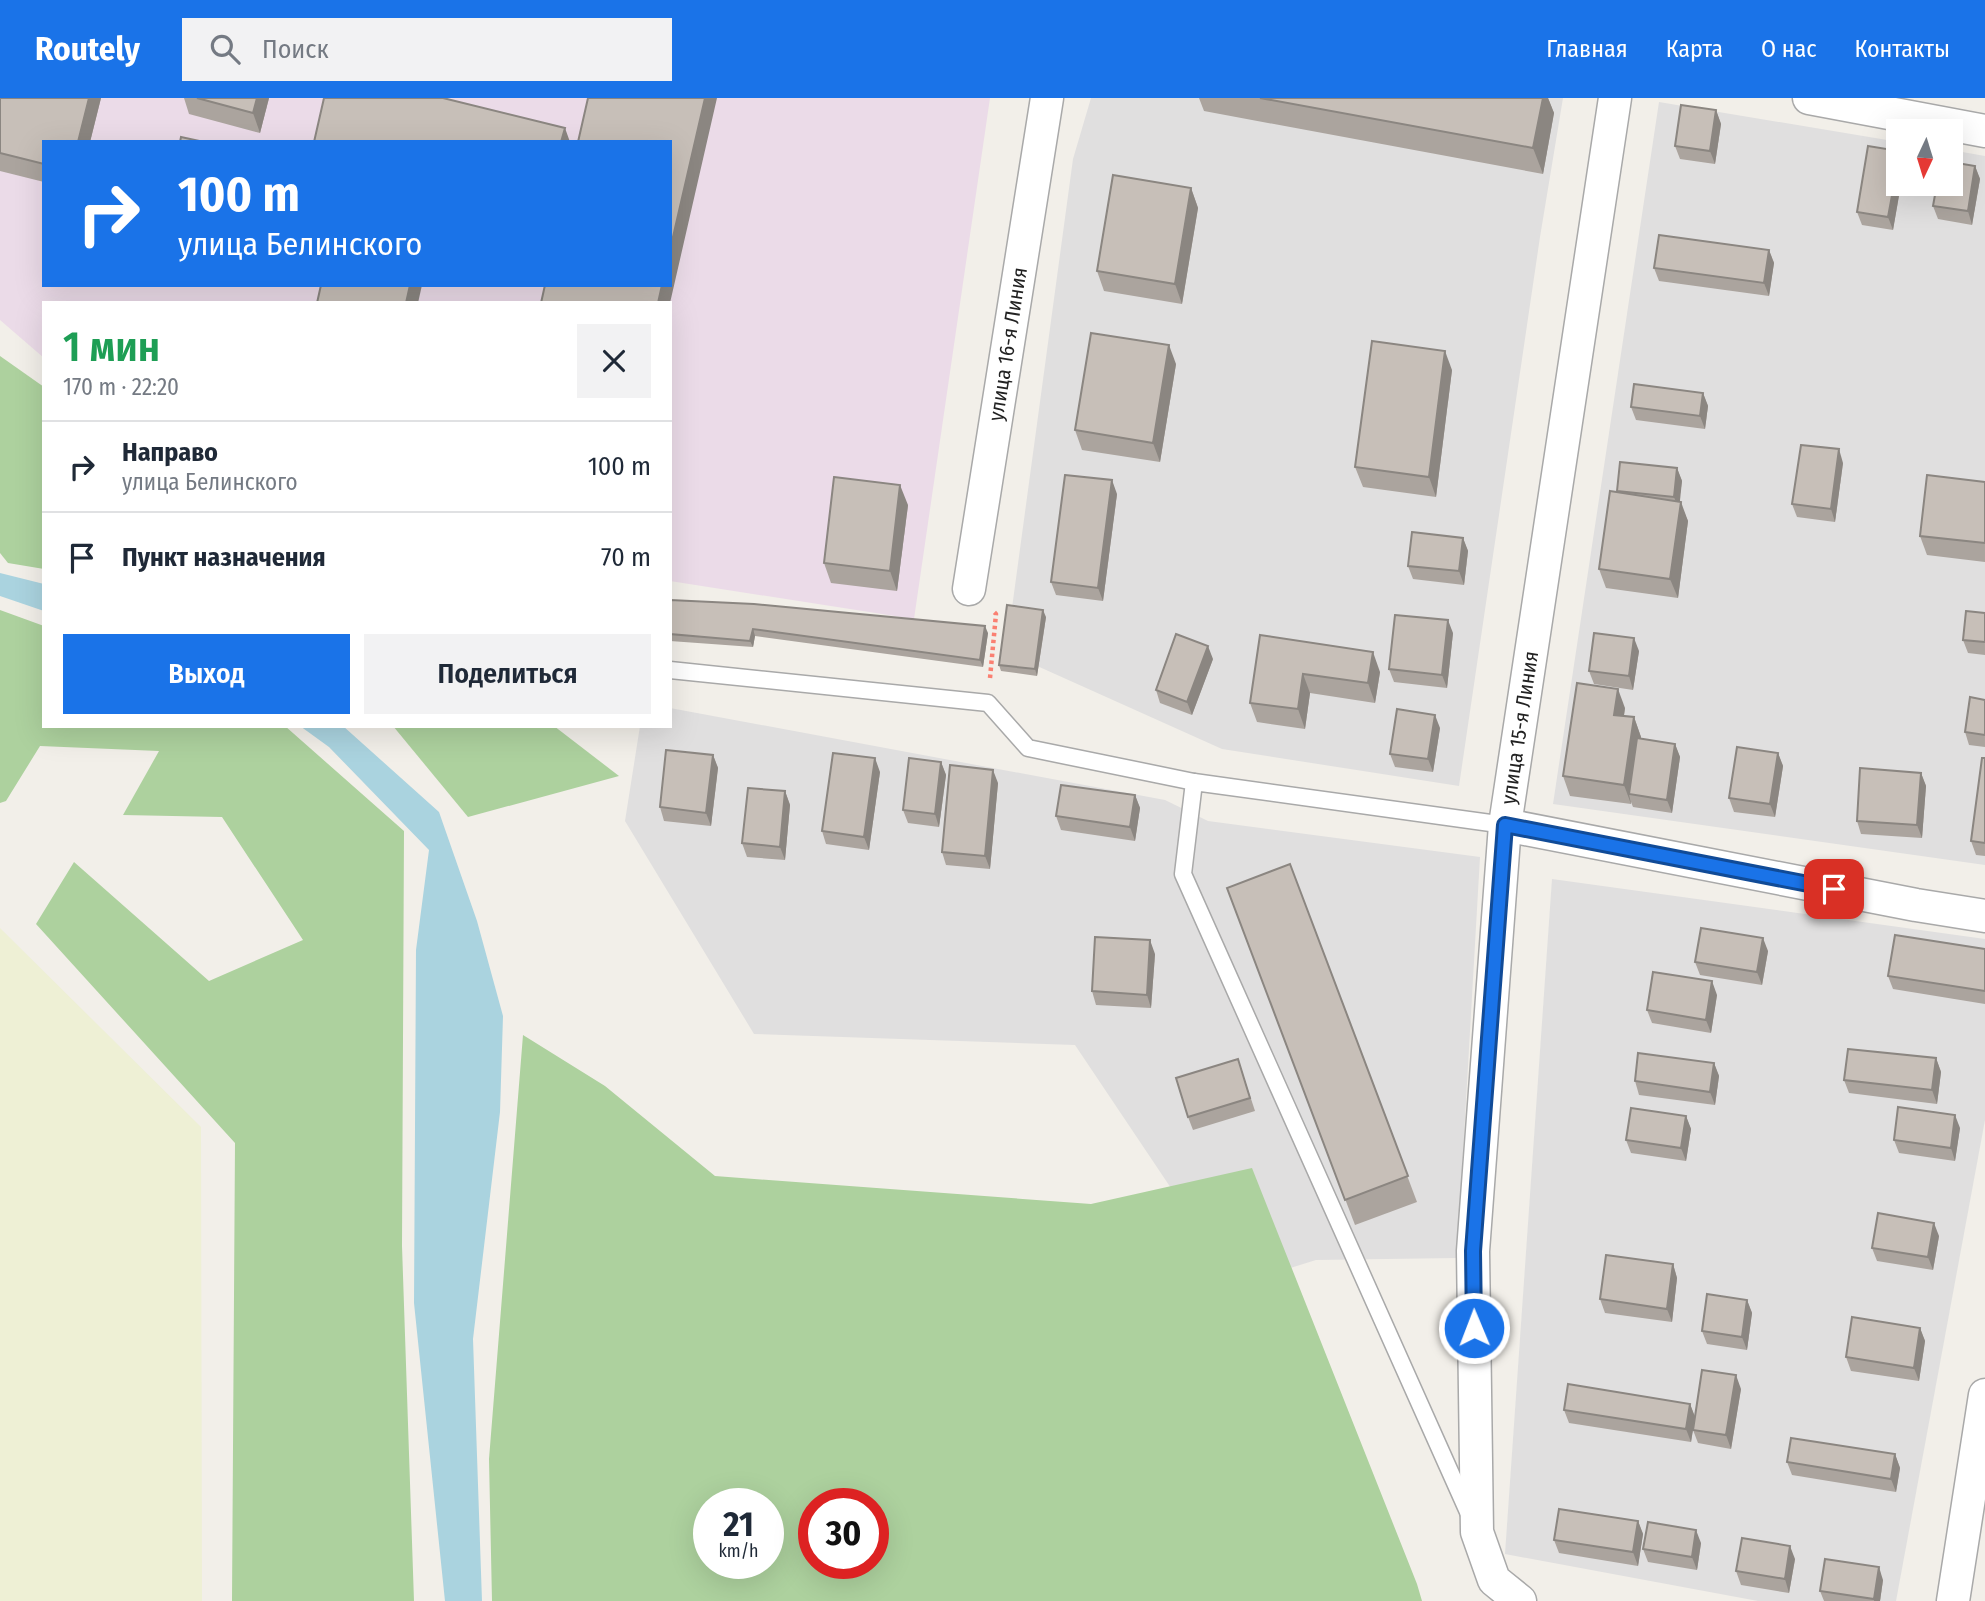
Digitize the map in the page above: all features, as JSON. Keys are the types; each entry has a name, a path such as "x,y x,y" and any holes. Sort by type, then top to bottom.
{"street":[{"name":"улица 16-я Линия","path":"969,589 1047,98"},
{"name":"улица 15-я Линия","path":"1520,1601 1494,1580 1478,1532 1473,1251 1505,825 1615,98"},
{"path":"1809,98 1985,131"},
{"path":"1505,825 1985,916"},
{"path":"1953,1601 1985,1395"}],"lane":[{"path":"672,670 988,703 1028,748 1195,782 1505,825"},
{"path":"1195,782 1183,874 1478,1532"}],"path":[{"path":"969,589 996,614 988,703"}],"shaded area":[{"path":"0,98 990,98 914,619 672,581 672,301 42,301 42,356 0,320"},
{"path":"1091,98 1563,98 1459,786 1222,749 1006,652 1073,159"},
{"path":"1659,102 1886,140 1886,196 1964,196 1964,152 1985,156 1985,865 1553,804"},
{"path":"672,708 1165,800 1208,821 1480,857 1457,1258 1316,1260 1236,1285 1075,1045 754,1034 625,821 640,728 672,728"},
{"path":"1552,879 1985,939 1985,1120 1896,1601 1758,1601 1505,1554"}],"green space":[{"path":"0,356 42,386 42,569 8,563 0,553"},
{"path":"0,610 42,625 42,728 287,728 404,831 402,1246 414,1601 232,1601 235,1143 36,924 74,862 209,981 303,940 222,817 123,815 159,751 40,746 6,801 0,803"},
{"path":"395,728 557,728 619,776 468,817"},
{"path":"0,928 201,1127 202,1601 0,1601"},
{"path":"523,1035 605,1086 715,1176 1091,1204 1252,1168 1422,1601 492,1601 489,1459"}],"water":[{"path":"0,573 42,584 42,610 0,596"},
{"path":"303,728 345,728 439,812 477,921 503,1016 500,1112 473,1339 482,1601 445,1601 414,1303 416,950 429,850 329,747"}],"building":[{"path":"0,98 89,98 78,140 42,140 42,164 0,153"},
{"path":"197,98 257,98 253,113"},
{"path":"324,98 443,98 565,128 562,140 314,140"},
{"path":"588,98 705,98 672,241 672,140 578,140"},
{"path":"1260,98 1543,98 1533,148"},
{"path":"1681,105 1716,110 1710,151 1675,146"},
{"path":"1868,146 1886,149 1886,196 1892,196 1888,217 1857,212"},
{"path":"1964,164 1975,166 1968,211 1933,206 1935,196 1964,196"},
{"path":"1113,175 1191,188 1175,284 1097,271"},
{"path":"1659,235 1769,250 1764,283 1654,268"},
{"path":"321,287 410,287 406,301 317,301"},
{"path":"545,287 662,287 658,301 541,301"},
{"path":"1091,333 1169,345 1153,443 1075,430"},
{"path":"1372,341 1445,351 1429,477 1355,467"},
{"path":"1634,384 1703,393 1700,416 1631,407"},
{"path":"1801,445 1839,449 1831,509 1792,504"},
{"path":"1620,462 1677,468 1674,497 1617,491"},
{"path":"1065,475 1112,480 1098,588 1051,582"},
{"path":"1927,475 1985,482 1985,543 1920,536"},
{"path":"834,477 900,485 890,571 824,563"},
{"path":"1610,491 1681,502 1670,579 1599,569"},
{"path":"1412,532 1463,538 1459,571 1408,566"},
{"path":"672,600 754,604 985,626 980,660 753,629 750,641 672,634"},
{"path":"1007,605 1043,610 1035,669 999,665"},
{"path":"1966,611 1985,613 1985,642 1963,640"},
{"path":"1395,615 1448,620 1442,675 1389,669"},
{"path":"1594,633 1634,638 1629,676 1589,671"},
{"path":"1176,634 1208,646 1187,702 1156,690"},
{"path":"1260,635 1373,652 1368,683 1303,674 1298,709 1250,703"},
{"path":"1577,683 1618,689 1614,715 1634,717 1624,785 1563,776"},
{"path":"1970,697 1985,700 1985,735 1965,732"},
{"path":"1397,709 1435,715 1428,759 1390,754"},
{"path":"1637,738 1675,744 1667,800 1629,794"},
{"path":"1737,747 1778,753 1770,804 1729,798"},
{"path":"666,750 713,755 706,813 660,807"},
{"path":"833,753 875,758 864,837 822,831"},
{"path":"909,758 941,762 935,814 903,810"},
{"path":"1982,758 1985,758 1985,843 1971,841"},
{"path":"950,765 993,770 985,856 942,852"},
{"path":"1860,768 1921,773 1917,825 1857,821"},
{"path":"1061,785 1135,795 1130,827 1056,816"},
{"path":"748,788 785,791 780,847 742,843"},
{"path":"1290,864 1408,1176 1345,1200 1227,888"},
{"path":"1701,928 1763,938 1757,972 1695,962"},
{"path":"1895,935 1985,949 1985,991 1888,976"},
{"path":"1095,937 1150,940 1147,995 1092,991"},
{"path":"1653,972 1712,981 1706,1020 1647,1010"},
{"path":"1848,1049 1936,1058 1932,1090 1844,1080"},
{"path":"1638,1053 1714,1063 1710,1092 1635,1081"},
{"path":"1238,1059 1250,1098 1188,1117 1176,1078"},
{"path":"1898,1107 1955,1115 1951,1148 1894,1140"},
{"path":"1631,1108 1686,1116 1681,1148 1626,1140"},
{"path":"1878,1213 1934,1223 1928,1257 1872,1248"},
{"path":"1606,1255 1673,1264 1667,1309 1600,1299"},
{"path":"1707,1294 1747,1300 1742,1337 1702,1331"},
{"path":"1852,1317 1920,1328 1914,1368 1846,1357"},
{"path":"1702,1370 1736,1375 1726,1435 1693,1430"},
{"path":"1568,1384 1690,1404 1686,1429 1564,1410"},
{"path":"1791,1438 1895,1454 1891,1479 1787,1462"},
{"path":"1559,1509 1638,1521 1633,1552 1554,1540"},
{"path":"1648,1522 1696,1530 1692,1557 1643,1549"},
{"path":"1742,1538 1790,1546 1785,1579 1736,1571"},
{"path":"1825,1559 1879,1567 1874,1599 1820,1591"}],"route":[{"path":"1474,1328 1473,1251 1505,825 1834,889"}]}
